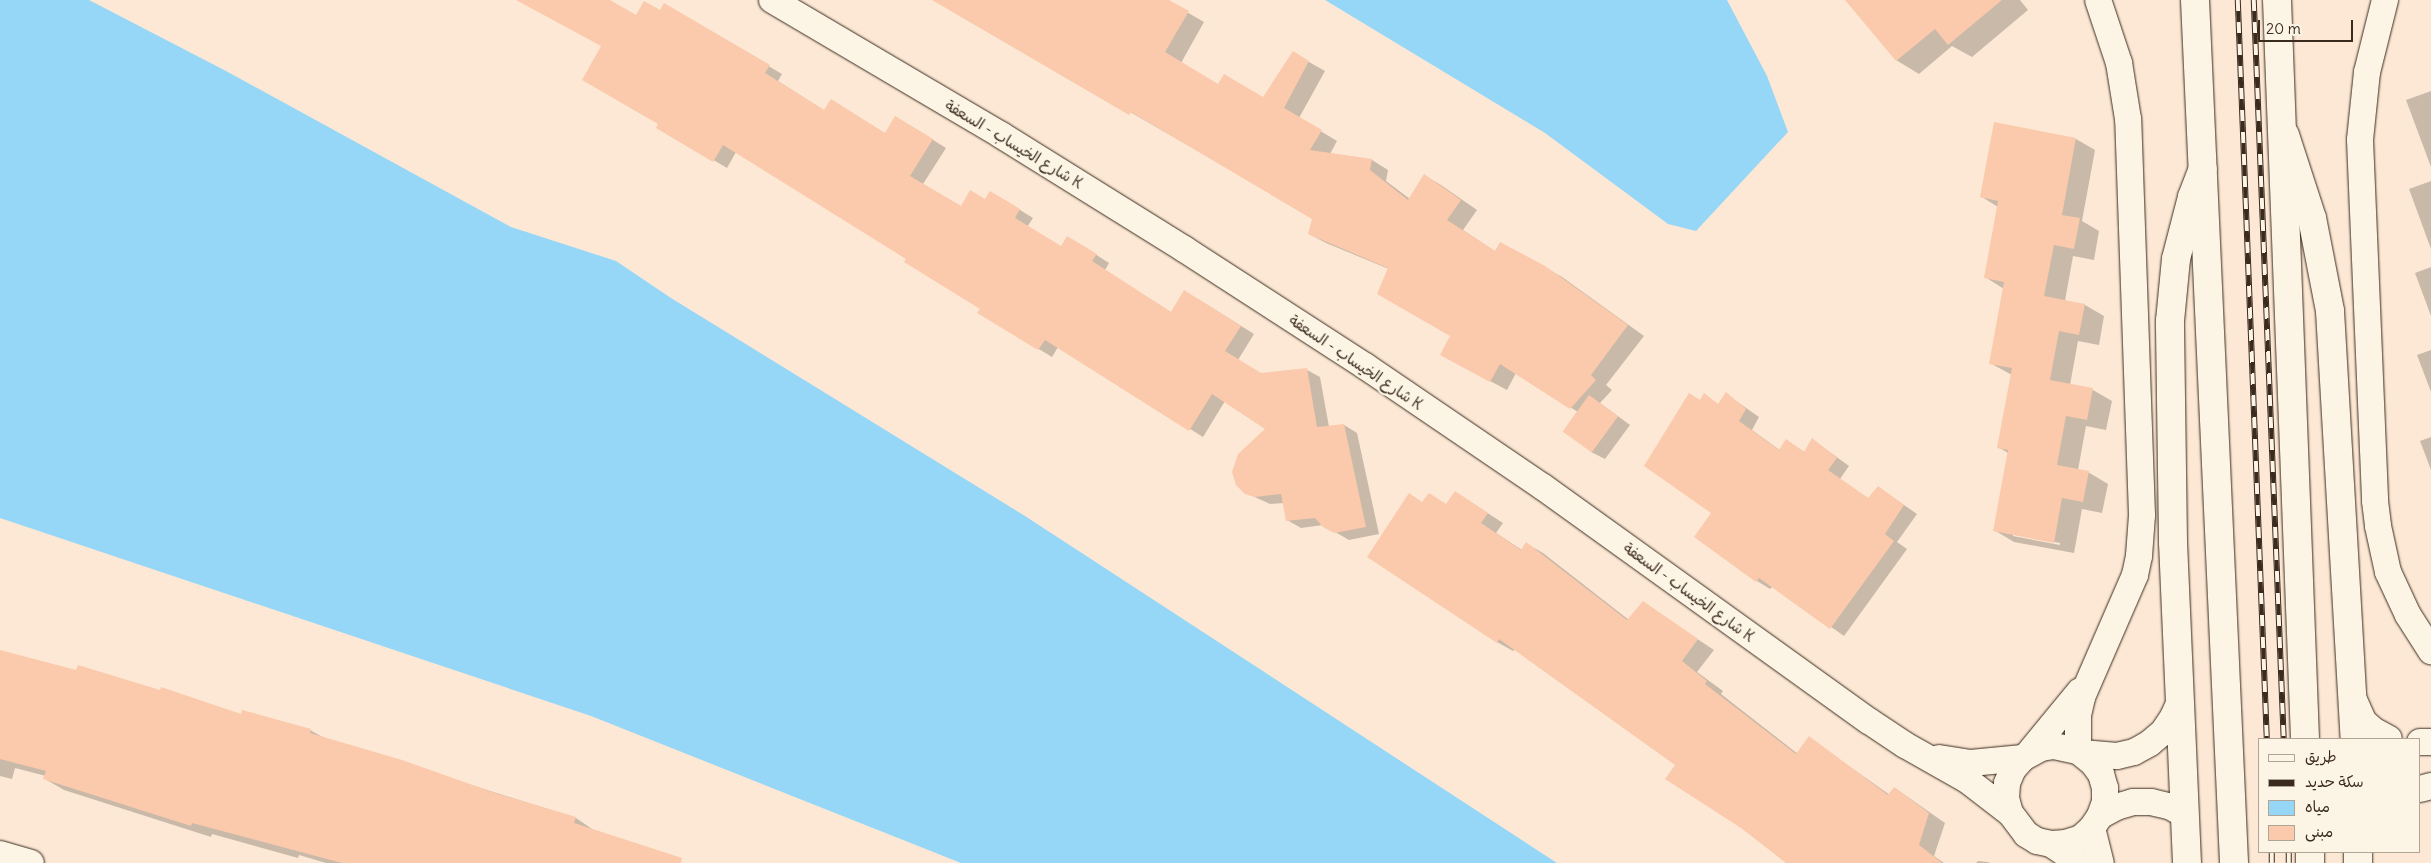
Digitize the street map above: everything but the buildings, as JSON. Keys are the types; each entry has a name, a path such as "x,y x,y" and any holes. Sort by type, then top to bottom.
{"main road":[{"path":"2195,0 2234,863"},
{"path":"2277,0 2305,738"},
{"path":"2282,128 2312,218 2330,311 2355,738"},
{"path":"2186,863 2173,533 2170,321 2176,259 2192,197 2204,167"}],"street":[{"name":"شارع الخيساب - السعفة K","path":"772,0 1001,135 1184,249 1348,356 1543,487 1868,721 1968,780 2010,813"},
{"path":"2098,0 2119,63 2128,119 2142,515 2139,556 2132,582 2088,680 2078,715 2080,752 2093,763 2101,774 2105,788 2105,802 2096,822 2101,863"},
{"path":"2386,0 2367,72 2360,140 2376,501 2378,526 2388,572 2397,594 2426,643 2431,660"},
{"path":"2088,680 2060,718 2014,769 2007,783 2006,798 2010,813 2026,834 2037,841 2051,844 2066,843 2081,838 2096,822 2116,807 2133,802 2151,802 2169,806 2185,814"},
{"path":"2354,700 2364,722 2372,730 2387,738"},
{"path":"2026,755 2054,746 2080,752 2117,756 2134,752 2150,743 2163,732 2173,717 2180,701"},
{"name":"شارع الخيساب - السعفة K","path":"1920,753 1946,760 1971,763 2026,755"},
{"path":"2051,844 2079,863"},
{"path":"0,854 31,863"}],"water":[{"path":"0,0 89,0 226,71 511,227 616,261 671,298 1025,516 1557,863 961,863 591,716 0,518"},
{"path":"1325,0 1727,0 1767,76 1788,132 1696,231 1668,224 1545,133"}],"railway":[{"path":"2238,0 2267,738"},
{"path":"2254,0 2284,738"},
{"path":"2272,853 2272,863"},
{"path":"2289,853 2289,863"}]}
